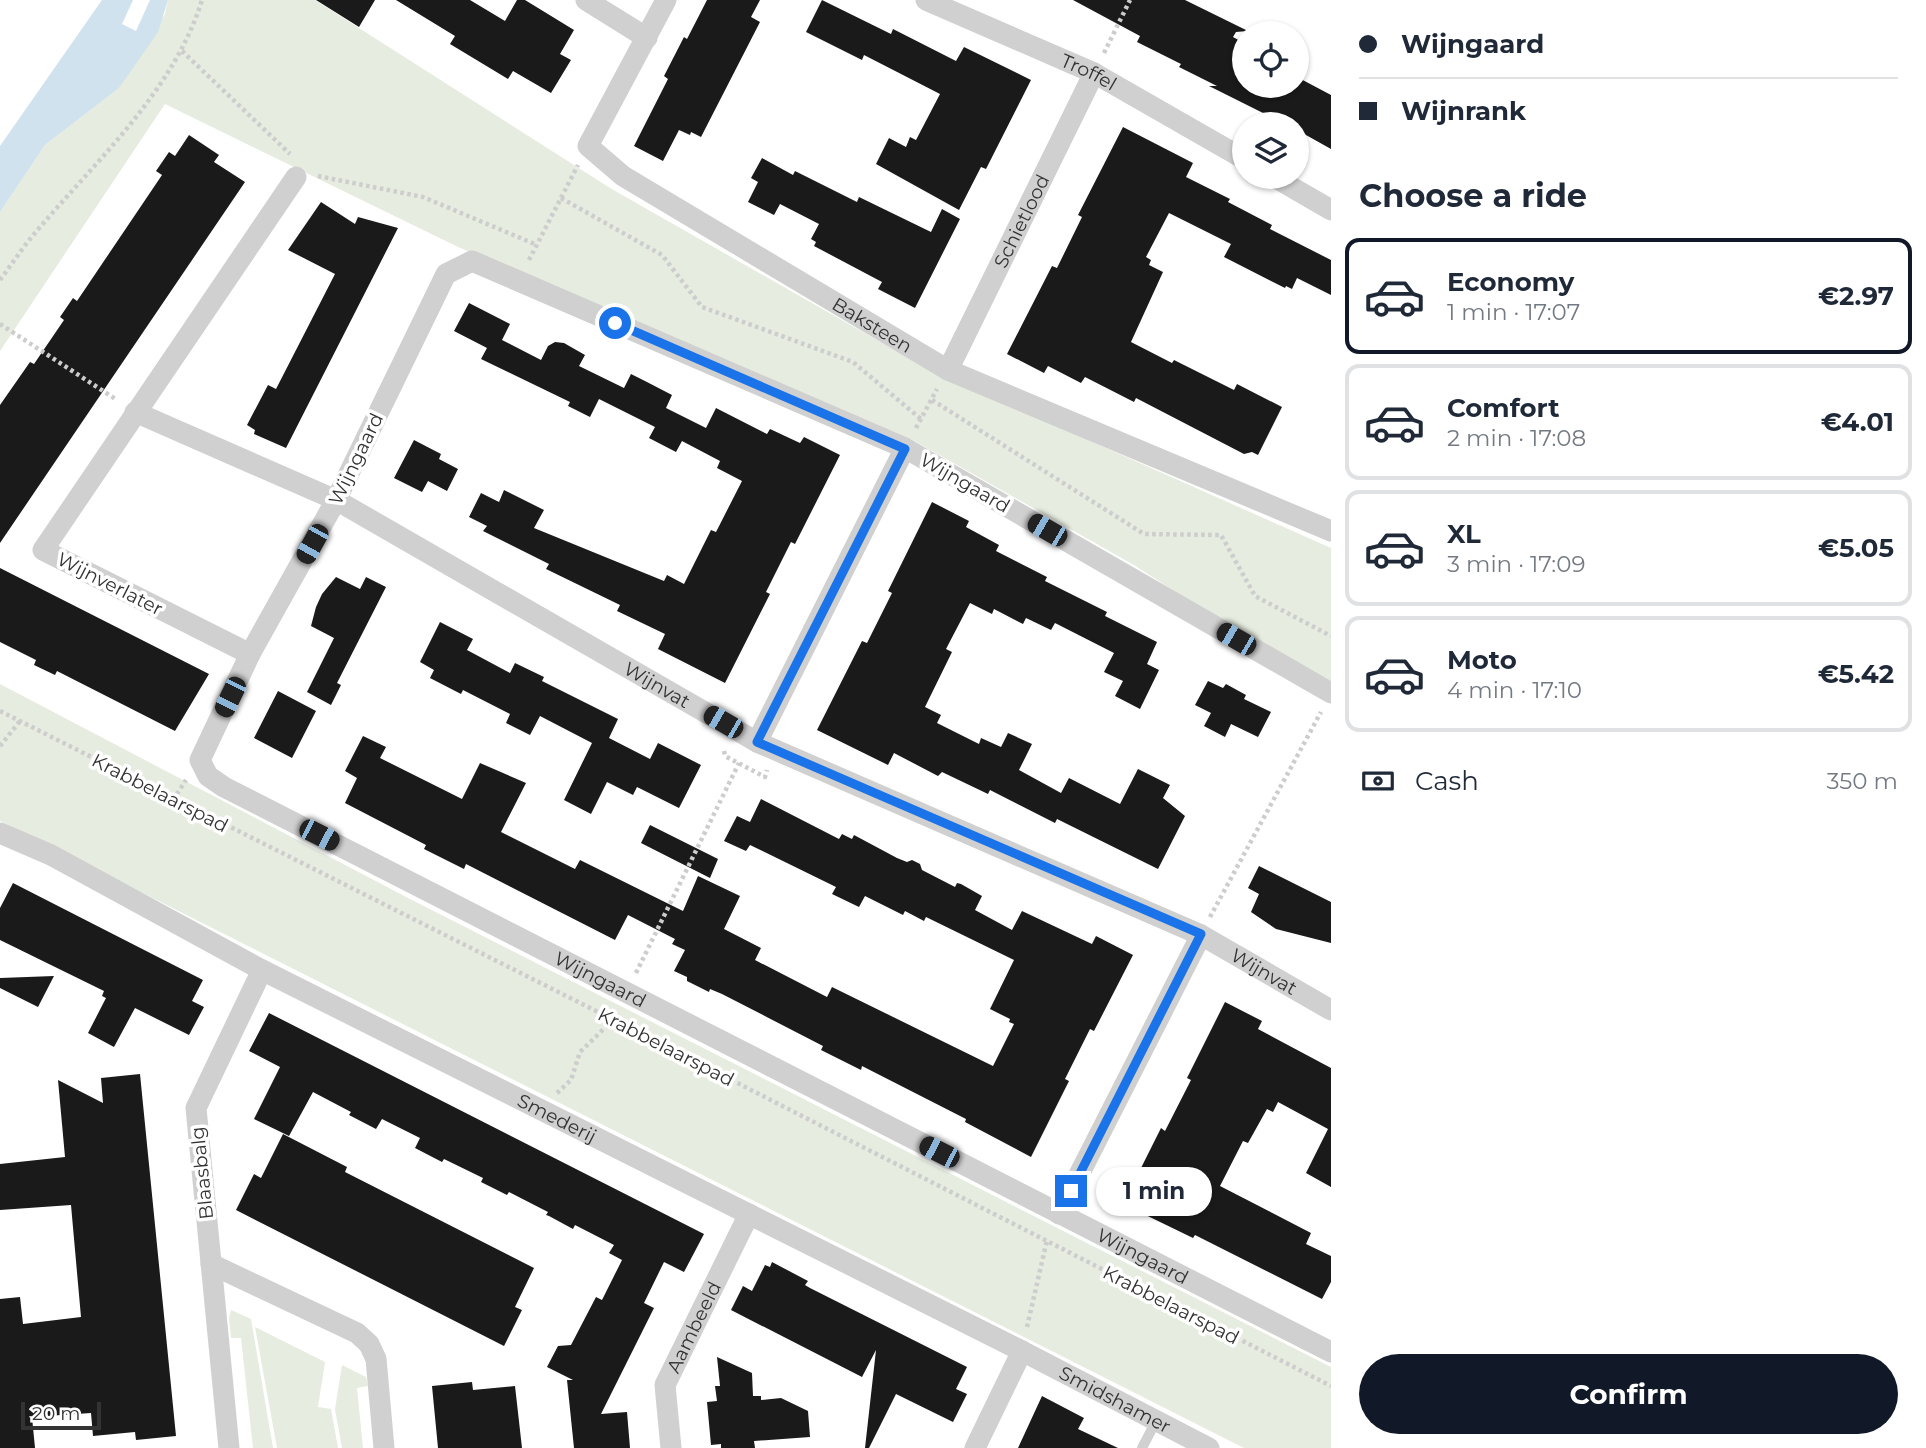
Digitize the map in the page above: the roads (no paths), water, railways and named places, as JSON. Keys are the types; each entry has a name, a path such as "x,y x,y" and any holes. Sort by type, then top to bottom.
{"street":[{"path":"586,0 647,38 666,0"},
{"name":"Troffel","path":"926,0 1094,73 1232,152"},
{"name":"Baksteen","path":"647,38 588,146 623,176 948,370 1331,531"},
{"name":"Schietlood","path":"948,370 1094,73"},
{"name":"Wijnverlater","path":"250,654 43,550 135,412 304,175"},
{"path":"1295,189 1331,210"},
{"name":"Wijngaard","path":"1331,693 905,449 472,261 446,274 336,500 250,654 200,760 208,775 224,787 1331,1352"},
{"path":"135,412 336,500"},
{"path":"757,742 905,449"},
{"name":"Wijnvat","path":"336,500 757,742 1201,934 1331,1010"},
{"name":"Smederij","path":"0,833 51,855 262,970 1022,1351"},
{"path":"1059,1214 1201,934"},
{"name":"Blaasbalg","path":"229,1448 196,1108 262,970"},
{"name":"Aambeeld","path":"671,1448 665,1385 749,1214"},
{"path":"211,1264 357,1332 366,1339 376,1359 384,1448"},
{"path":"975,1448 1022,1351"},
{"name":"Smidshamer","path":"1022,1351 1209,1448"}],"lane":[{"path":"1142,1448 1156,1421"}],"water":[{"path":"102,0 168,0 158,32 119,88 45,145 0,212 0,146"}]}
